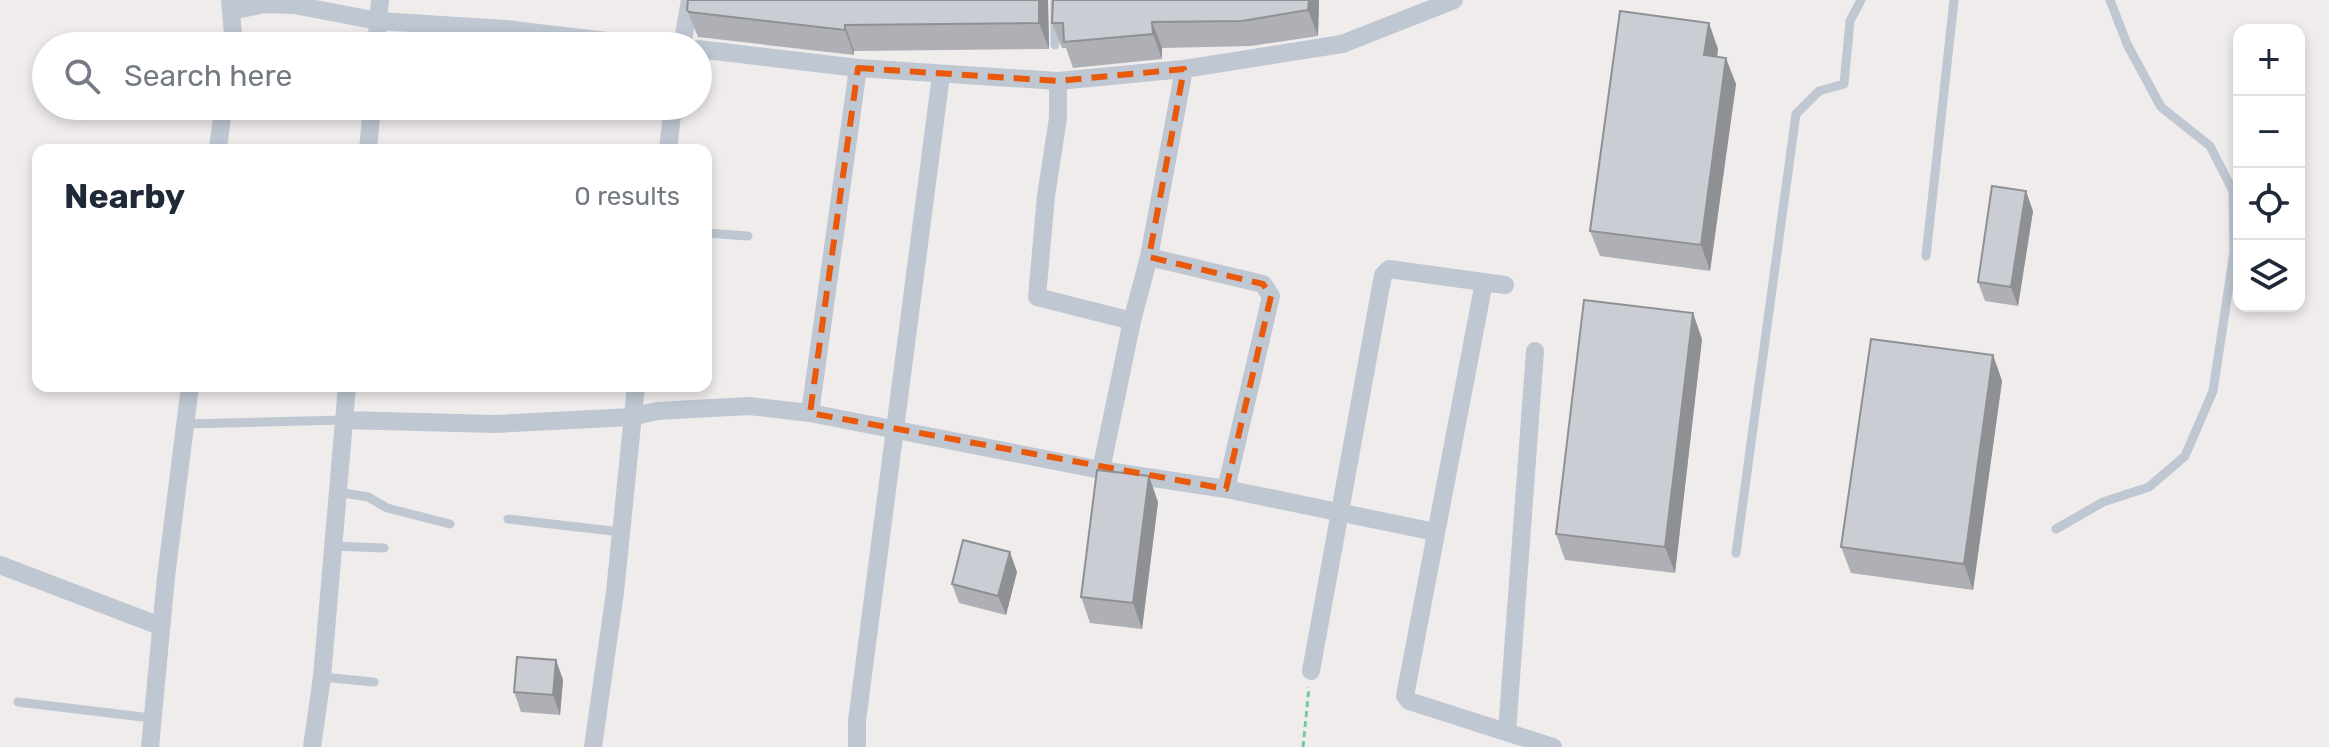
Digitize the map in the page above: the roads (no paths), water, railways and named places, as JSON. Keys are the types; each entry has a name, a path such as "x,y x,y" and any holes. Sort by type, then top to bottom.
{"street":[{"path":"377,32 380,0"},
{"path":"684,32 690,0"},
{"path":"712,51 858,68 1058,81 1184,69 1342,44 1454,0"},
{"path":"231,32 230,6 265,4 294,5 378,21 530,32"},
{"path":"810,413 858,68"},
{"path":"1100,478 1132,321 1149,257 1184,69"},
{"path":"857,747 857,721 893,431 941,75"},
{"path":"1058,81 1058,118 1046,196 1037,297 1132,321"},
{"path":"219,144 221,120"},
{"path":"369,144 371,120"},
{"path":"669,144 671,120"},
{"path":"1149,257 1263,284 1271,296 1226,489"},
{"path":"1311,671 1383,275 1389,269 1505,285"},
{"path":"1484,282 1406,700 1512,738 1553,747"},
{"path":"1512,738 1535,351"},
{"path":"150,747 160,626 189,392"},
{"path":"312,747 322,677 346,392"},
{"path":"593,747 615,592 635,392"},
{"path":"344,420 495,424 632,417 657,411 749,406 810,413 1100,478 1226,489 1435,532"},
{"path":"0,565 160,626"}],"lane":[{"path":"1055,0 1055,45"},
{"path":"1736,553 1796,114 1819,91 1844,84 1850,21 1861,0"},
{"path":"1926,256 1954,0"},
{"path":"2056,529 2103,502 2149,487 2185,456 2213,391 2234,252 2233,191 2210,146 2161,107 2127,44 2110,0"},
{"path":"712,233 748,236"},
{"path":"185,424 344,420"},
{"path":"337,492 368,497 387,508 450,524"},
{"path":"508,519 621,532"},
{"path":"332,546 384,548"},
{"path":"322,677 374,682"},
{"path":"18,702 151,718"}]}
